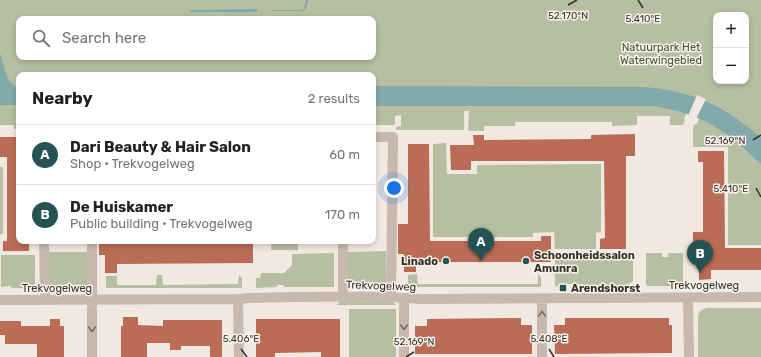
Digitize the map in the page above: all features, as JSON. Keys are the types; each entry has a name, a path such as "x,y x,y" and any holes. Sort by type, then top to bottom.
{"street":[{"path":"376,137 393,137 391,297"},
{"path":"44,244 44,300"},
{"path":"92,244 92,357"},
{"path":"342,244 343,297"},
{"name":"Trekvogelweg","path":"0,300 343,297 391,297 421,299 761,297"},
{"path":"404,298 404,357"},
{"path":"542,298 542,357"},
{"path":"688,298 689,357"},
{"path":"238,299 239,357"}],"green space":[{"name":"Natuurpark Het Waterwingebied","path":"0,0 761,0 761,245 728,245 728,147 693,147 694,124 696,125 699,119 687,113 683,125 670,125 670,116 637,116 637,125 612,126 612,122 515,122 515,126 484,126 484,131 470,131 468,130 469,111 464,111 464,130 396,130 396,127 401,126 401,115 395,116 395,125 376,125 376,72 16,72 16,129 14,129 14,125 0,125"},
{"path":"446,143 447,174 477,174 477,165 601,164 601,232 596,233 596,249 555,249 554,232 533,233 533,237 433,237 433,144"},
{"path":"0,167 3,167 3,234 0,234"},
{"path":"271,244 298,244 298,250 271,250"},
{"path":"386,251 386,285 348,287 348,252"},
{"path":"49,252 87,252 87,288 83,288 83,285 76,286 76,288 49,288"},
{"path":"555,252 633,252 633,281 626,286 579,286 579,284 564,284 563,287 555,286"},
{"path":"334,253 334,287 284,287 283,285 277,285 277,287 256,288 256,278 260,278 261,273 284,273 292,265 292,254"},
{"path":"646,253 662,253 662,257 668,257 668,253 683,253 683,286 647,286"},
{"path":"1,255 35,255 35,288 11,288 11,286 1,287"},
{"path":"417,274 418,284 538,284 538,274 541,277 541,287 408,287 408,275"},
{"path":"157,275 162,275 163,285 238,284 239,275 242,278 242,288 106,288 106,276 117,276 117,285 156,285"},
{"path":"340,301 393,302 396,305 337,305"},
{"path":"706,308 761,308 761,357 698,357 698,316 700,311"},
{"path":"349,309 396,309 395,357 349,357"}],"water":[{"path":"306,0 308,0 306,8 303,11 271,11 302,10"},
{"path":"257,9 257,12 190,12 190,10"},
{"path":"0,53 8,79 16,86 16,105 0,105"},
{"path":"376,86 645,87 678,92 693,96 721,109 748,127 761,138 761,164 726,134 712,125 688,114 653,106 376,106"}],"pier":[{"path":"697,95 706,99 696,119 688,116"}],"building":[{"path":"635,134 635,156 626,156 626,249 600,249 600,239 605,238 604,161 471,161 471,170 451,170 450,145 474,145 473,135 484,135 484,140 591,139 591,135"},
{"path":"0,137 16,137 16,244 29,244 29,251 3,251 3,241 7,241 7,157 0,157"},
{"path":"408,144 429,144 430,241 541,241 541,236 551,236 551,262 416,262 416,272 404,272 404,254 398,254 398,224 408,224"},
{"path":"698,151 724,151 725,248 761,248 761,270 711,270 711,279 699,280 699,262 693,262 693,232 703,232 703,162 698,162"},
{"path":"99,244 253,244 253,263 117,264 117,273 105,273 105,255 99,255"},
{"path":"123,317 138,317 138,325 163,326 163,320 222,320 222,357 210,357 210,346 181,346 181,350 170,350 170,343 147,343 147,357 121,357 121,326 123,326"},
{"path":"521,318 521,325 532,325 532,354 415,354 415,326 427,326 427,319"},
{"path":"565,318 669,318 669,325 672,325 672,353 555,354 554,325 565,325"},
{"path":"50,319 60,319 60,326 64,326 64,357 37,357 37,344 5,344 5,335 0,335 0,321 21,321 21,326 50,326"},
{"path":"256,319 340,319 340,357 321,357 321,352 275,353 275,357 256,357"}],"place":[{"name":"Linado","path":"446,261"},
{"name":"Dari Beauty & Hair Salon","path":"481,261"},
{"name":"Schoonheidssalon Amunra","path":"526,261"},
{"name":"De Huiskamer","path":"700,273"},
{"name":"Arendshorst","path":"563,288"}]}
